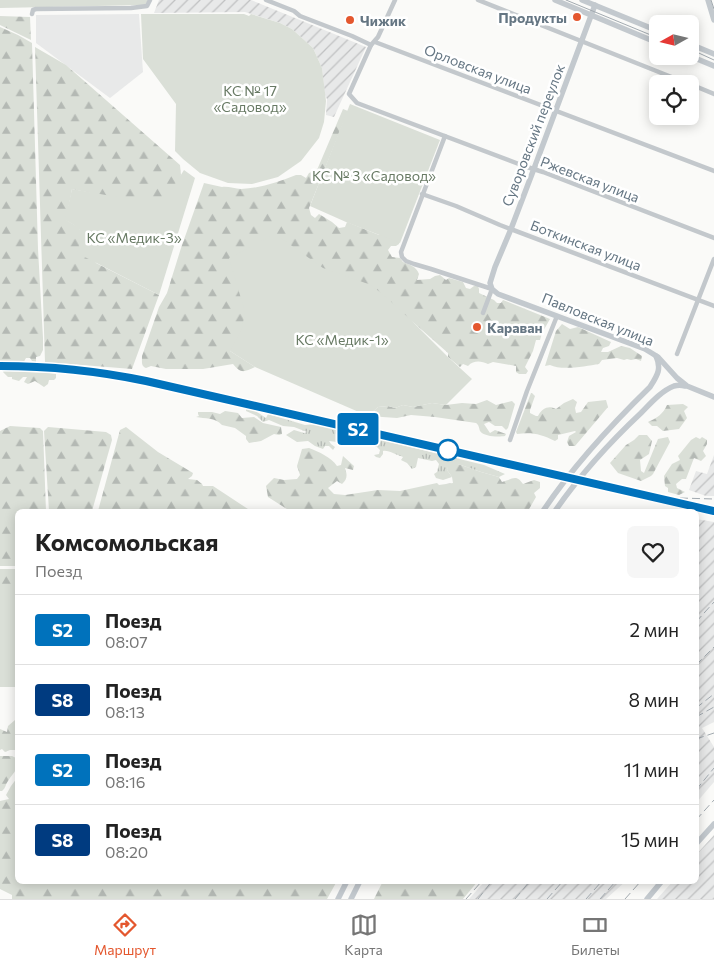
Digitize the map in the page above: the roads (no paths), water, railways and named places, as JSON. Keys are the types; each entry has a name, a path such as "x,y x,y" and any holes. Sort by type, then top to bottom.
{"main road":[{"path":"555,0 649,39"},
{"path":"582,0 596,3 649,27"},
{"path":"708,0 714,20"},
{"name":"Суворовский переулок","path":"492,289 490,283 494,267 511,229 596,3"},
{"path":"699,47 713,52"},
{"path":"699,59 714,65"},
{"name":"Павловская улица","path":"492,289 498,294 645,349 654,354 687,386 714,397"},
{"path":"544,509 584,457 650,387 658,374 659,368 658,360 654,354"},
{"path":"556,509 590,466 649,405 675,386 687,386"},
{"path":"641,396 646,395 650,397 649,405"},
{"path":"699,841 714,824"},
{"path":"338,899 346,884"},
{"path":"351,899 358,884"},
{"path":"647,899 660,884"}],"street":[{"path":"32,14 33,10 36,9 148,6 150,0"},
{"name":"Орловская улица","path":"266,0 294,11 300,16 352,36 714,171"},
{"path":"373,43 395,0"},
{"path":"478,0 666,75"},
{"name":"Ржевская улица","path":"373,43 349,94 357,103 714,238"},
{"path":"699,88 714,94"},
{"path":"422,194 445,136"},
{"name":"Боткинская улица","path":"422,194 714,306"},
{"name":"Павловская улица","path":"422,194 400,252 402,257 414,264 492,289"},
{"path":"677,354 714,259"},
{"path":"483,313 492,289"},
{"path":"510,440 557,316"}],"tram line":[{"path":"566,0 649,34"},
{"path":"711,0 714,9"},
{"path":"699,53 714,60"}],"railway":[{"path":"0,367 37,367 73,370 110,374 146,381 714,511"},
{"path":"680,498 714,499"},
{"path":"699,619 714,602"},
{"path":"699,662 714,647"},
{"path":"699,706 714,694"},
{"path":"699,715 714,707"},
{"path":"699,738 714,733"},
{"path":"699,786 714,768"},
{"path":"699,817 714,800"},
{"path":"466,899 479,884"},
{"path":"478,899 490,884"},
{"path":"515,899 528,884"},
{"path":"547,899 560,884"},
{"path":"586,899 599,884"},
{"path":"600,899 613,884"},
{"path":"625,899 638,884"}],"train":[{"name":"S2","path":"0,366 41,367 123,376 714,511"}],"place":[{"name":"Продукты","path":"577,17"},
{"name":"Чижик","path":"350,20"},
{"name":"Караван","path":"477,327"}],"park label":[{"name":"КС № 17 «Садовод»","path":"250,98"},
{"name":"КС № 3 «Садовод»","path":"374,175"},
{"name":"КС «Медик-3»","path":"134,237"},
{"name":"КС «Медик-1»","path":"342,339"}]}
